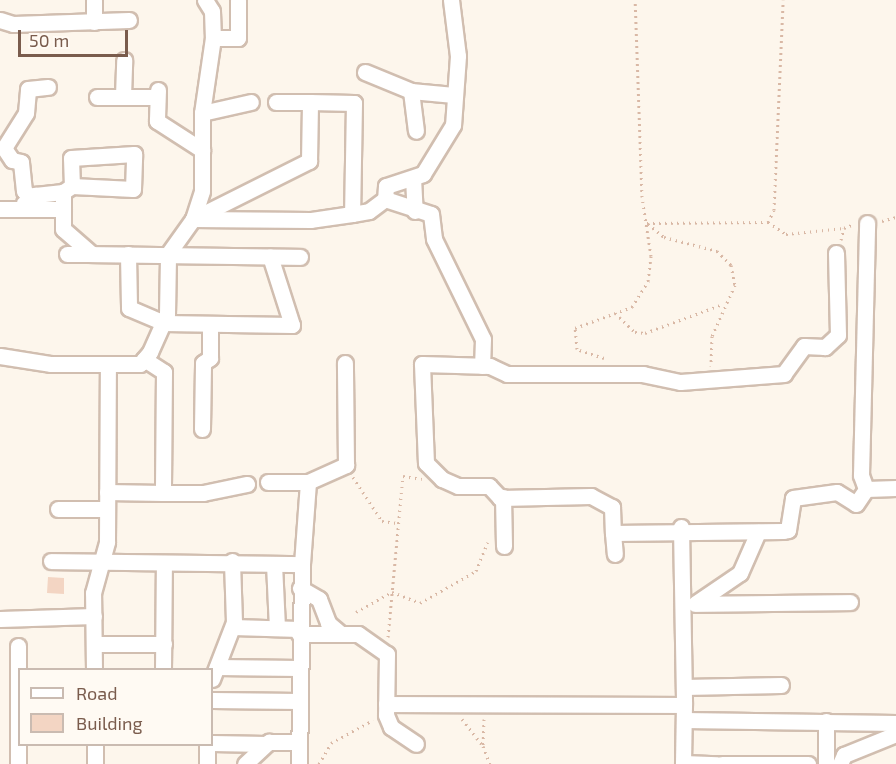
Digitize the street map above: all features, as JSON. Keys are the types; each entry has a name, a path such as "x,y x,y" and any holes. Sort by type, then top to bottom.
{"street":[{"path":"94,0 94,22"},
{"path":"193,219 311,220 369,211 385,199 386,186 413,178 445,143 454,95 458,56 451,0"},
{"path":"0,356 108,364 140,364 144,359 164,323 168,254 193,219 202,191 202,113 213,39 209,5 238,6 238,38 213,39"},
{"path":"0,20 94,22 129,20"},
{"path":"123,96 124,60"},
{"path":"365,72 411,91 454,95"},
{"path":"32,197 24,191 21,162 12,160 4,148 26,113 28,89 48,87"},
{"path":"411,91 416,131"},
{"path":"97,96 158,93 157,121 202,150"},
{"path":"202,113 251,102"},
{"path":"276,102 354,103 352,214"},
{"path":"193,219 309,161 310,102"},
{"path":"413,178 415,211"},
{"path":"8,209 32,197 68,189 63,209 63,229 92,254"},
{"path":"385,199 415,211 431,214 434,238 483,339 482,366"},
{"path":"8,209 63,209"},
{"path":"866,489 861,475 867,222"},
{"path":"615,554 612,507 591,496 503,497 489,486 458,486 435,474 426,463 419,367 482,366 507,374 714,379 784,374 804,346 833,344 840,327 836,253"},
{"path":"67,254 300,257"},
{"path":"129,254 129,308 164,323 292,325 270,256"},
{"path":"202,429 203,363 210,358 210,324"},
{"path":"144,359 164,372 163,493"},
{"path":"268,482 308,482 346,465 345,363"},
{"path":"94,668 93,593 105,561 108,364"},
{"path":"299,764 300,588 308,482"},
{"path":"107,492 203,494 247,483"},
{"path":"866,489 896,488"},
{"path":"613,533 681,530 758,532 788,530 793,498 837,492 856,504 866,489"},
{"path":"503,497 504,546"},
{"path":"58,509 107,509"},
{"path":"681,530 689,605 684,687 683,764 717,764"},
{"path":"689,605 740,573 758,532"},
{"path":"51,561 164,564 232,561 302,564"},
{"path":"232,561 233,627 214,673 299,668"},
{"path":"163,668 164,564"},
{"path":"274,564 277,628"},
{"path":"300,588 319,599 328,623 341,634"},
{"path":"689,605 850,602"},
{"path":"0,619 94,616"},
{"path":"233,627 277,628 299,632 358,633 387,654 386,710 391,727 416,744"},
{"path":"94,644 164,644"},
{"path":"18,646 18,764"},
{"path":"684,687 781,685"},
{"path":"213,700 299,701"},
{"path":"386,710 485,705 896,723"},
{"path":"826,721 826,764"},
{"path":"840,764 844,754 896,734"},
{"path":"213,743 299,742"},
{"path":"245,764 266,744"},
{"path":"94,746 95,764"},
{"path":"207,746 207,764"},
{"path":"722,764 808,764"}],"path":[{"path":"610,359 577,349 574,338 575,328 632,307 648,281 635,0"},
{"path":"768,222 774,210 783,0"},
{"path":"647,223 768,222 786,234 844,228"},
{"path":"647,223 664,237 725,256 735,275 712,336 714,379"},
{"path":"615,313 635,333 645,333 725,304"},
{"path":"346,465 371,508 382,521 398,523"},
{"path":"387,654 403,476 423,479 435,474"},
{"path":"392,592 420,603 476,571 489,539 504,530"},
{"path":"356,612 392,592"},
{"path":"450,705 483,746 489,764"},
{"path":"483,746 485,705"},
{"path":"319,764 331,743 386,710"}],"building":[{"path":"48,577 64,578 64,594 47,593"}]}
